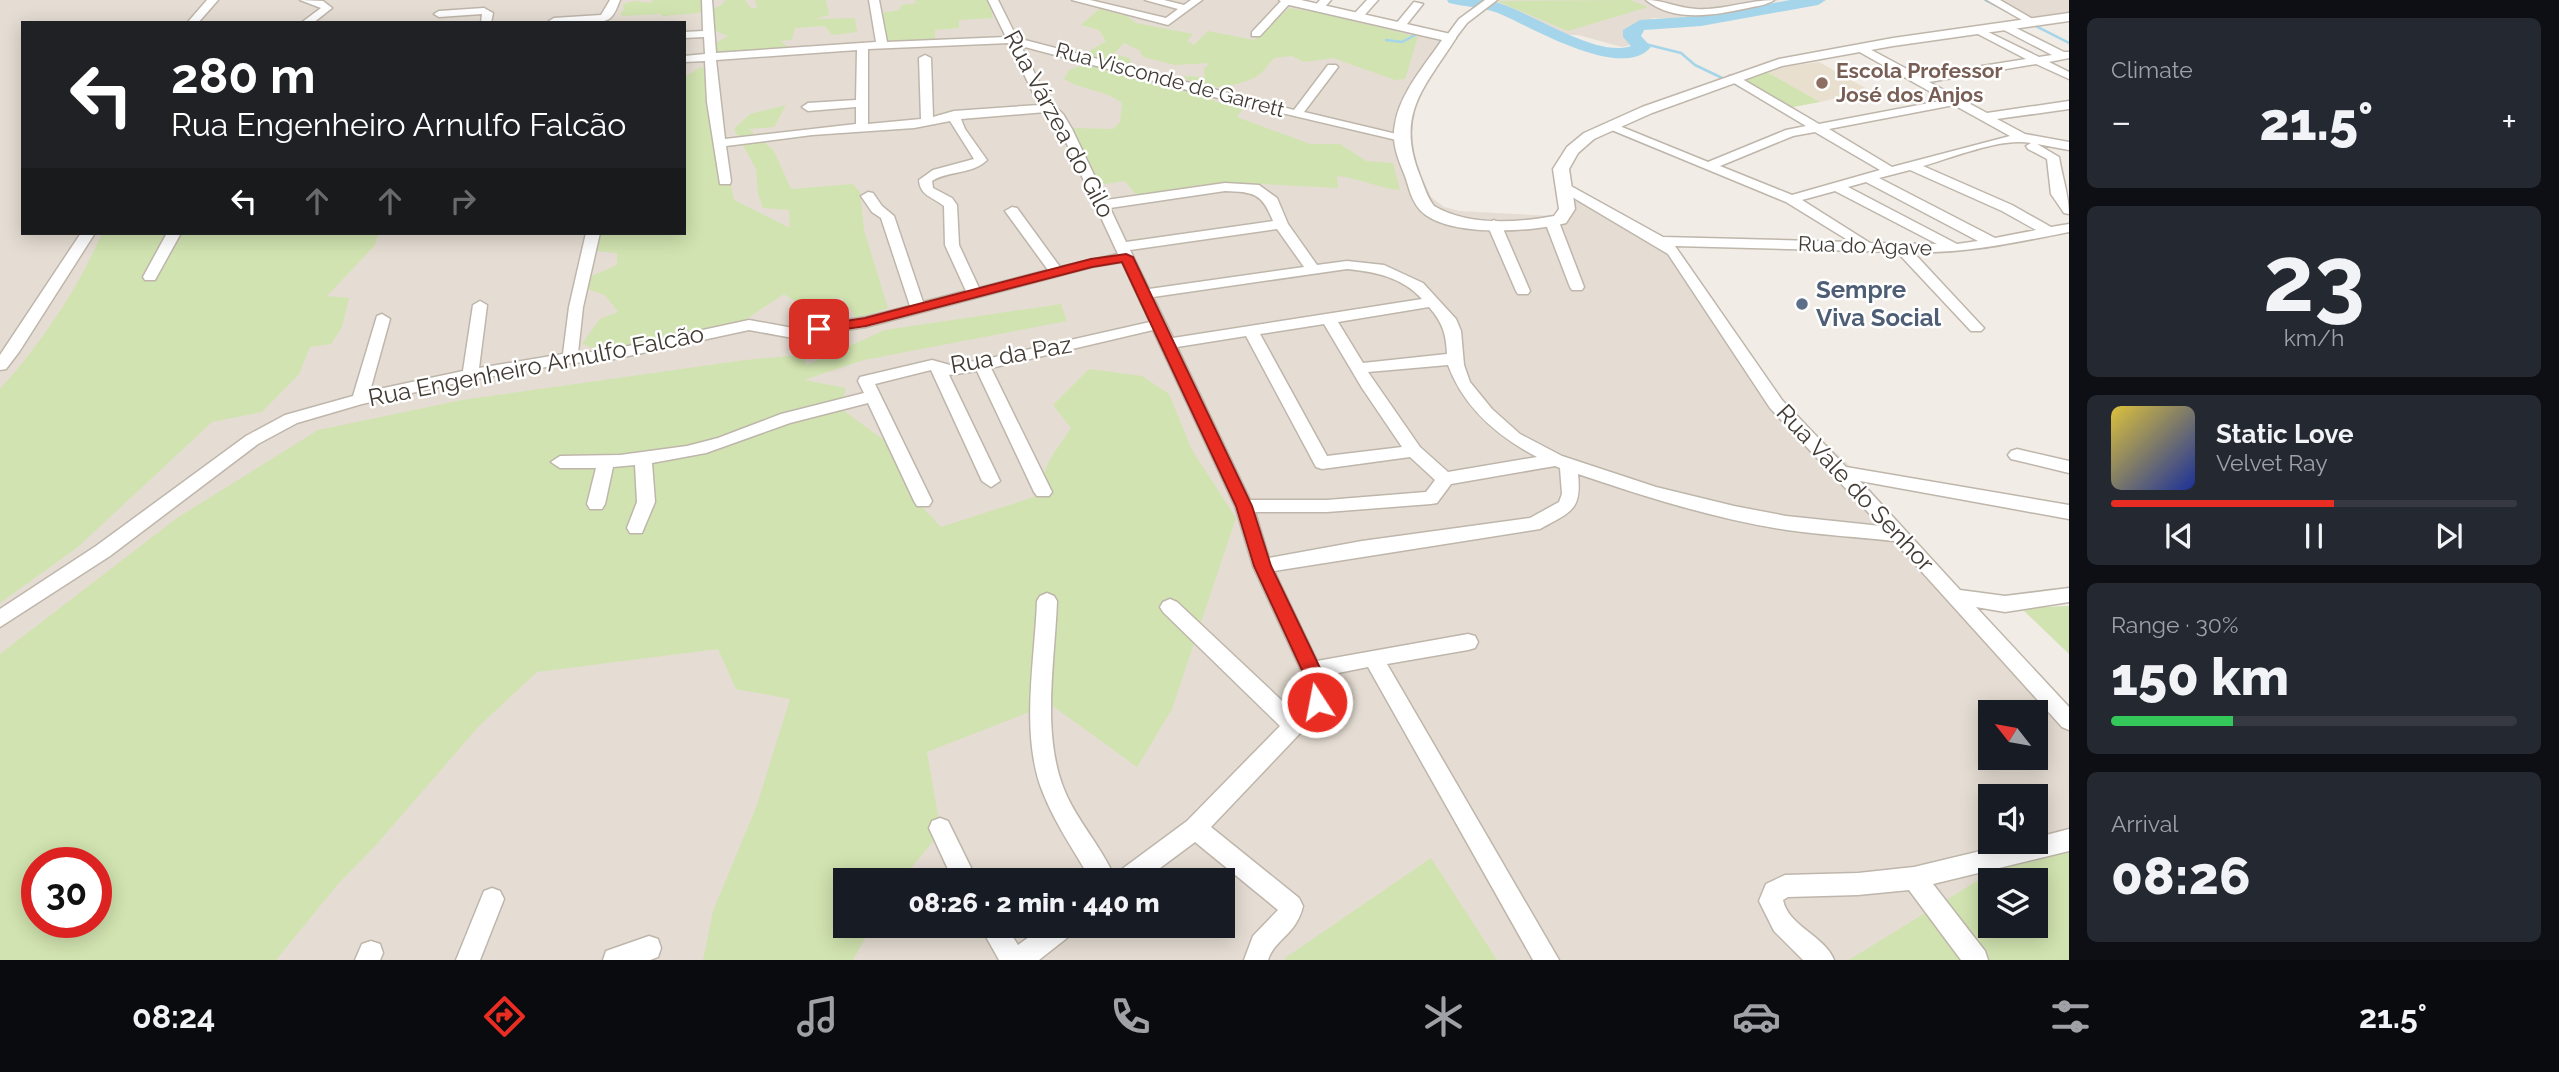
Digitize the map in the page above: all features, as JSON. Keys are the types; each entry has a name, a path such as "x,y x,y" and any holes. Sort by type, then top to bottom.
{"street":[{"path":"194,21 213,0"},
{"path":"305,0 323,4 327,8 309,21"},
{"path":"554,21 604,18 609,14 615,0"},
{"path":"706,0 713,102 725,181"},
{"path":"874,0 882,45"},
{"name":"Rua Várzea do Gilo","path":"993,0 1048,108 1059,117 1244,506 1262,566 1311,670 1318,692 1317,702 1295,726"},
{"path":"1077,0 1168,22 1197,0"},
{"path":"1150,0 1186,8"},
{"path":"1256,34 1286,0 1322,4 1357,17 1450,38"},
{"path":"1357,17 1373,0"},
{"path":"1651,0 1676,11 1699,13 1751,1 1769,0"},
{"path":"1993,0 2029,23"},
{"path":"1488,3 1464,21 1450,38 1404,116 1401,139 1422,201 1428,209 1445,218 1494,224 1535,225 1556,221 1567,209 1561,169 1572,150 1608,127 1729,79 1779,63 1860,48 2069,17"},
{"path":"1399,27 1418,4"},
{"path":"438,12 484,11 488,13 486,21"},
{"path":"2006,27 2066,55"},
{"path":"1980,31 2069,76"},
{"path":"686,35 710,34"},
{"name":"Rua Visconde de Garrett","path":"686,59 863,46 1013,40 1401,139"},
{"path":"862,128 863,46"},
{"path":"1860,48 2053,157 2058,194 2069,210"},
{"path":"1918,80 2066,55"},
{"path":"925,58 927,122"},
{"path":"1297,114 1332,67"},
{"path":"1729,79 1889,170"},
{"path":"1711,165 1790,133 1956,101"},
{"path":"808,107 863,103"},
{"path":"1985,117 2069,105"},
{"path":"720,143 1048,108"},
{"path":"954,116 959,129 981,160 926,177 925,186 930,193 950,204 952,210 949,236 961,269 975,295"},
{"path":"1608,127 1711,165 1791,199 1867,246"},
{"path":"1791,199 1889,170 2017,138 2069,146"},
{"path":"1910,165 2007,208 2049,232"},
{"path":"1867,177 1993,243"},
{"path":"1102,205 1246,186 1269,197 1281,224 1313,269"},
{"path":"1836,186 1954,248"},
{"path":"1564,188 1660,240"},
{"path":"867,196 877,209 887,216 918,309"},
{"path":"1012,211 1057,272"},
{"path":"1556,221 1577,287"},
{"name":"Rua Engenheiro Arnulfo Falcão","path":"0,620 103,551 252,440 291,419 360,399 470,375 570,358 605,356 749,325 793,333 866,322 975,295 1124,252 1281,224"},
{"path":"1494,224 1523,291"},
{"name":"Rua do Agave","path":"1660,240 1954,248 2069,228"},
{"path":"0,365 14,349 87,235"},
{"path":"150,277 173,235"},
{"path":"570,358 576,307 593,235"},
{"name":"Rua Vale do Senhor","path":"1660,240 1678,256 1776,404 1842,472 2069,721"},
{"path":"1901,248 1976,327"},
{"path":"1145,294 1347,265 1384,269 1410,280 1434,302 1453,331 1455,359 1463,383 1498,425 1514,438 1562,462 1653,493 1786,523 1899,534"},
{"path":"1168,344 1434,302"},
{"path":"470,375 480,305"},
{"path":"360,399 382,319"},
{"path":"1329,319 1370,388 1414,451 1445,479"},
{"name":"Rua da Paz","path":"560,462 643,458 723,443 775,421 847,405 869,388 932,365 950,370 982,365 1157,325"},
{"path":"1251,331 1322,463 1414,451"},
{"path":"1360,368 1420,360 1455,359"},
{"path":"982,365 1044,492"},
{"path":"938,368 991,481"},
{"path":"869,388 923,501"},
{"path":"2017,455 2069,467"},
{"path":"636,528 646,502 643,458"},
{"path":"596,504 606,461"},
{"path":"1244,506 1327,506 1431,498 1445,479 1562,462"},
{"path":"1262,566 1534,524 1567,506 1572,494 1562,462"},
{"path":"1842,472 2069,512"},
{"path":"1955,597 2005,604 2069,595"},
{"path":"1047,601 1043,745 1047,772 1068,817 1097,868"},
{"path":"1141,868 1195,828 1295,726 1170,607"},
{"path":"1311,670 1468,642"},
{"path":"1373,658 1547,960"},
{"path":"940,828 959,868"},
{"path":"1195,828 1291,906 1289,917 1260,945 1256,960"},
{"path":"1822,960 1777,918 1771,907 1771,896 1776,889 1785,886 1858,884 1914,878 2069,840"},
{"path":"1914,878 1976,960"},
{"path":"474,960 492,899"},
{"path":"999,938 1013,960"},
{"path":"1019,960 1047,938"},
{"path":"615,960 649,948"}],"shaded area":[{"path":"0,0 1298,0 1448,33 1405,120 1407,146 1431,197 1444,207 1460,211 1552,216 1572,210 1570,188 1584,192 1669,240 1777,401 1844,460 2069,712 2069,960 0,960"},
{"path":"1780,0 1716,17 1693,20 1653,18 1631,30 1639,43 1622,47 1578,35 1558,35 1538,29 1521,22 1509,10 1494,2"},
{"path":"1993,0 2069,0 2069,13 2028,19"},
{"name":"Escola Professor José dos Anjos","path":"1819,62 1876,94 1852,98 1846,96 1820,102 1767,72 1776,68"}],"green space":[{"path":"653,0 704,0 708,9 663,17 661,14 622,16 620,13 624,10 623,4 635,1 651,3"},
{"path":"726,0 745,0 751,8 757,8 755,0 826,0 829,15 814,19 855,18 857,32 832,35 825,26 795,28 792,40 780,41 788,47 712,55 717,42 728,36 713,30 711,9"},
{"path":"915,0 990,0 993,18 959,20 959,28 935,30 935,39 885,42 882,13 899,10 901,5 916,3"},
{"path":"1631,0 1648,7 1568,31 1497,1"},
{"path":"1289,8 1321,13 1418,37 1405,79 1395,80 1333,58 1304,62 1292,56 1274,58 1261,73 1241,83 1209,87 1190,82 1183,76 1205,77 1204,69 1210,63 1175,65 1143,57 1139,50 1124,43 1114,54 1130,58 1130,68 1083,55 1106,41 1099,30 1081,25 1099,9 1127,16 1136,23 1193,34 1187,41 1194,45 1208,31 1254,40"},
{"path":"1080,66 1109,68 1205,94 1216,102 1244,107 1237,117 1310,144 1340,144 1366,161 1393,163 1400,190 1337,176 1338,188 1243,183 1200,185 1138,197 1125,181 1098,185 1071,128 1113,129 1120,122 1122,103 1064,79 1069,70"},
{"path":"701,67 707,70 734,200 790,228 789,210 763,208 758,194 756,169 734,129 750,114 786,105 774,127 749,129 774,151 791,189 853,184 860,192 864,230 888,308 857,319 842,298 796,302 784,294 737,325 607,353 582,344 600,319 618,312 605,295 587,289 592,276 617,265 617,253 597,251 601,235 686,235 686,76"},
{"path":"1767,72 1820,102 1788,108 1740,80"},
{"path":"101,235 378,235 375,245 327,296 349,298 342,327 331,344 310,347 299,374 262,412 212,422 78,547 0,603 0,389 57,315"},
{"path":"1061,304 1067,321 864,360 804,380 846,388 840,408 892,446 916,500 941,527 1034,497 1050,459 1071,428 1053,405 1089,369 1142,376 1169,394 1192,450 1236,518 1172,709 1137,767 1050,704 927,752 941,832 911,868 833,868 833,938 865,938 853,960 703,960 713,911 757,805 790,699 736,689 718,649 537,672 478,727 376,845 338,884 276,960 0,960 0,654 177,518 318,430 462,400 745,360 801,355 807,365 885,330"},
{"path":"2069,606 2069,654 2021,608"},
{"path":"2069,850 2069,960 1849,960 1978,880 1978,938 2048,938 2048,868 1998,868 2020,854 2048,854 2048,851"},
{"path":"1431,858 1497,960 1286,960 1285,958"}],"waterway":[{"path":"1455,0 1498,8 1574,41 1614,53 1630,53 1642,47 1632,37 1632,30 1640,25 1701,21 1818,0"},
{"path":"1985,0 2069,43"},
{"path":"1386,40 1402,42 1417,34"},
{"path":"1434,53 1441,40"},
{"path":"1637,42 1681,53 1695,65 1741,87"},
{"path":"1614,131 1655,148"}],"place":[{"name":"Escola Professor José dos Anjos","path":"1822,83"},
{"name":"Sempre Viva Social","path":"1802,304"}],"route":[{"path":"819,329 866,322 1091,263 1126,257 1244,506 1262,566 1311,670 1318,692 1317,702"}]}
